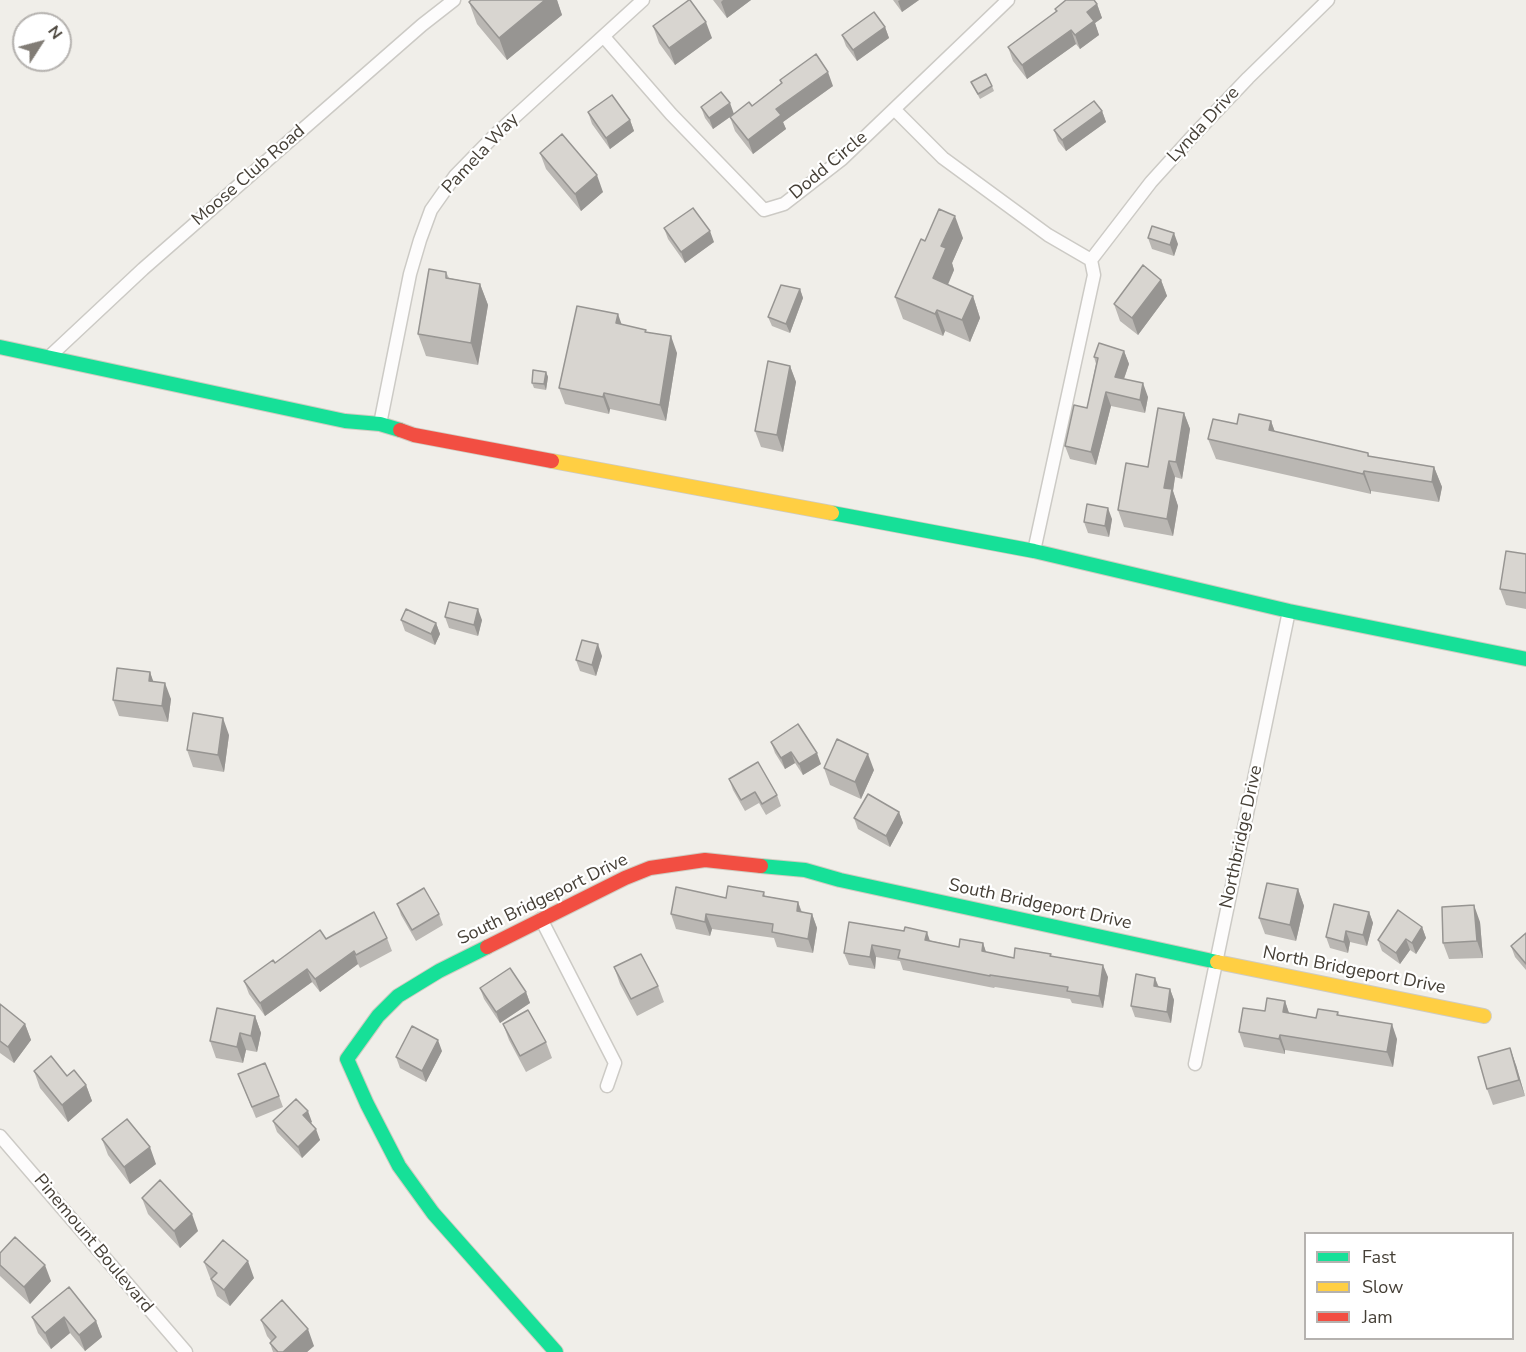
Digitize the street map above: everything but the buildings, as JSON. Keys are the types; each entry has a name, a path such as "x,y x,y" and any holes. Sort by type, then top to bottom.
{"main road":[{"path":"1,350 49,357 345,421 380,424 414,435 1034,551 1289,610 1526,659"},
{"name":"South Bridgeport Drive","path":"556,1352 433,1213 406,1175 367,1104 347,1059 378,1016 398,996 439,971 625,878 650,868 705,860 805,870 851,883 1216,962"},
{"name":"North Bridgeport Drive","path":"1216,962 1484,1016"}],"street":[{"name":"Moose Club Road","path":"49,357 188,230 422,25 454,0"},
{"name":"Pamela Way","path":"380,424 410,274 431,210 455,176 496,134 643,0"},
{"name":"Dodd Circle","path":"604,37 671,114 764,210 784,204 842,159 1008,0"},
{"name":"Lynda Drive","path":"1090,260 1151,182 1190,139 1248,78 1328,0"},
{"path":"895,110 943,158 1048,235 1090,260 1094,274 1034,551"},
{"name":"Northbridge Drive","path":"1195,1064 1289,610"},
{"path":"541,919 615,1063 607,1086"},
{"name":"Pinemount Boulevard","path":"0,1136 186,1352"}],"traffic: fast":[{"path":"0,347 345,421 380,424 400,430"},
{"path":"832,513 1034,551 1289,611 1526,659"},
{"path":"761,866 805,870 840,880 1217,962"},
{"path":"487,947 439,971 398,996 378,1016 347,1059 399,1166 433,1213 556,1352"}],"traffic: slow":[{"path":"552,461 832,513"},
{"path":"1217,962 1484,1016"}],"traffic: jam":[{"path":"400,430 414,435 552,461"},
{"path":"487,947 625,878 650,868 705,860 761,866"}]}
